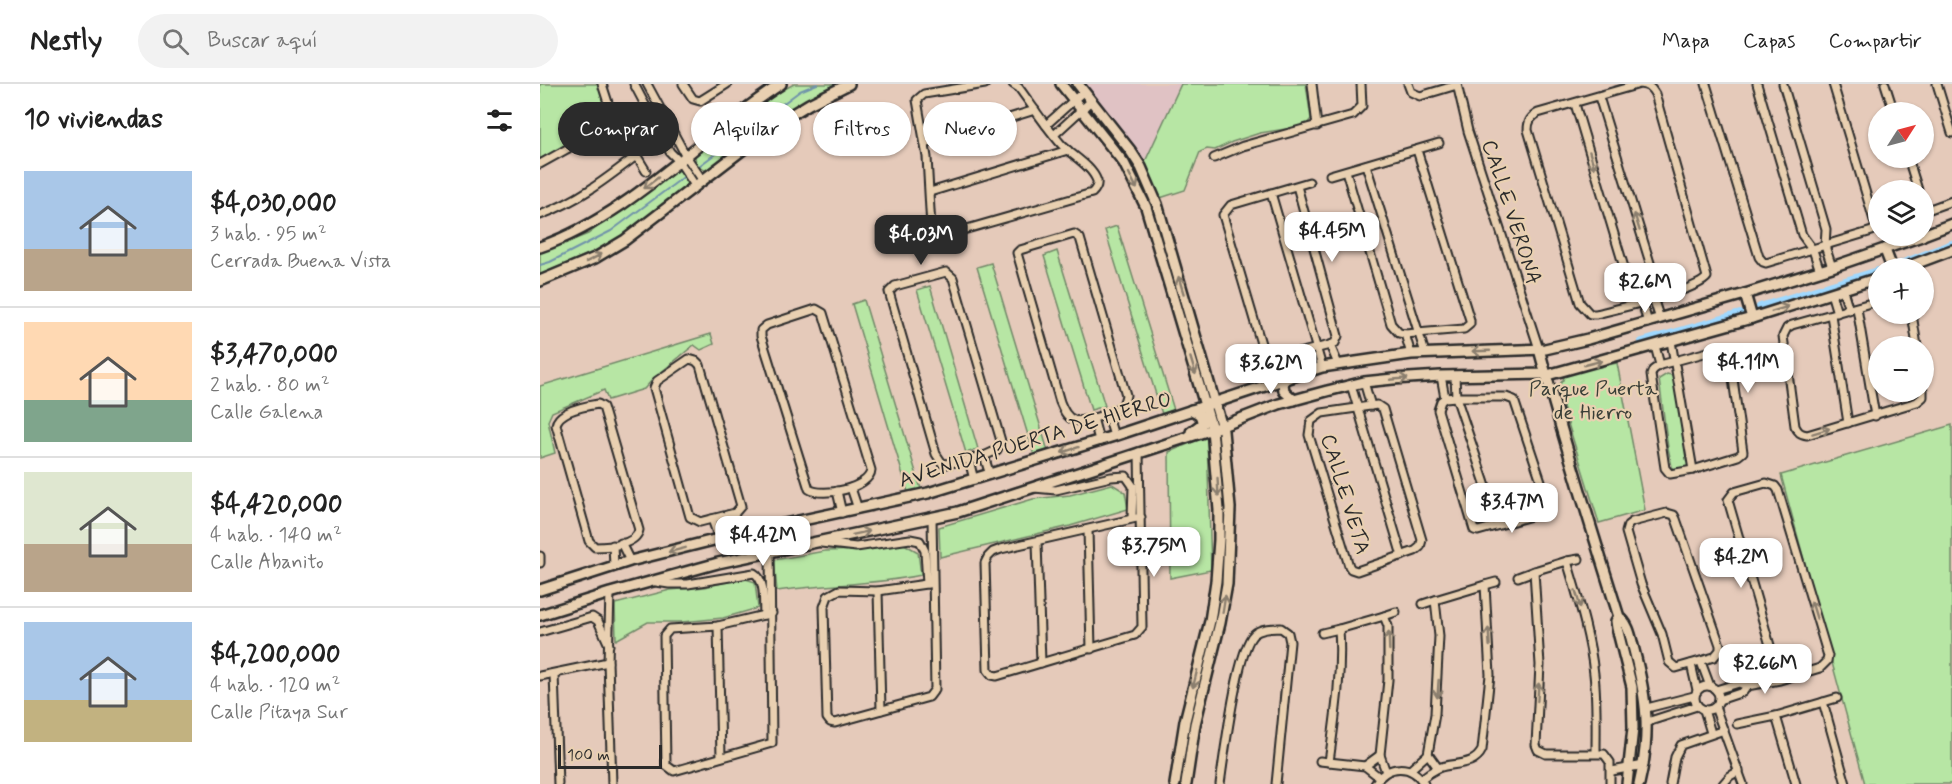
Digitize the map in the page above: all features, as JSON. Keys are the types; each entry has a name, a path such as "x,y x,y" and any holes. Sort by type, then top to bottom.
{"street":[{"path":"602,84 608,102"},
{"path":"634,84 670,152 683,158"},
{"path":"647,84 683,158 700,184"},
{"path":"683,84 693,99 700,101 727,84"},
{"path":"540,247 598,219 636,194 749,105 782,84"},
{"path":"540,281 594,258 626,240 776,124 849,84"},
{"path":"923,134 917,104 918,97 924,94 985,84"},
{"path":"926,156 931,228 935,235 942,238 1092,193 1096,189 1097,181 1081,160 1054,135 1014,84"},
{"path":"1061,84 1124,164 1146,207 1212,429 1219,510 1216,581 1210,621 1185,721 1175,784"},
{"path":"1312,84 1317,126"},
{"path":"1214,158 1243,146 1317,126 1359,111 1363,100 1361,84"},
{"path":"1408,84 1411,92 1420,96 1457,85"},
{"path":"1640,84 1646,84 1655,94 1707,277 1701,283 1642,302 1590,314 1580,303 1528,130 1528,123 1531,117 1538,113 1599,97 1640,84"},
{"path":"1706,84 1759,257 1766,263 1874,230 1876,224 1833,84"},
{"path":"1757,84 1802,235 1813,250 1820,271"},
{"path":"1783,84 1826,229 1825,246 1832,267"},
{"path":"1886,84 1891,102"},
{"path":"1937,84 1952,133"},
{"name":"CALLE VERONA","path":"1457,85 1468,131 1539,349"},
{"path":"1046,125 1074,100 1081,88 1141,167 1157,204 1222,426 1230,508 1227,584 1220,623 1195,724 1186,784"},
{"path":"1599,97 1655,279 1653,298 1660,319"},
{"path":"1054,135 1091,101"},
{"path":"1575,104 1629,284 1642,302 1648,323"},
{"path":"1017,116 1035,110"},
{"path":"1330,175 1438,143"},
{"path":"930,192 1068,150"},
{"path":"1346,171 1394,330 1405,334 1464,329 1470,324 1417,150"},
{"path":"540,164 558,154"},
{"path":"540,215 560,208 596,187 636,156 646,171"},
{"path":"1366,165 1425,353"},
{"path":"1297,186 1338,331 1337,339 1330,345 1280,359 1269,358 1262,348 1223,215 1231,205 1309,182"},
{"path":"1271,193 1322,367"},
{"path":"1934,208 1952,201"},
{"name":"AVENIDA PUERTA DE HIERRO","path":"1934,231 1952,224"},
{"path":"1074,234 1080,238 1126,395 1125,402 1120,408 1107,413 1078,421 1066,415 1060,402 1017,256 1020,250 1074,234"},
{"name":"AVENIDA PUERTA DE HIERRO","path":"540,590 630,561 734,535 928,493 974,480 1322,367 1411,354 1539,349 1588,339 1745,294 1895,246"},
{"path":"1885,250 1888,258"},
{"path":"1931,258 1952,250"},
{"path":"946,272 953,278 1001,441 997,450 969,460 946,464 942,463 936,454 889,297 891,289 895,286 946,272"},
{"name":"AVENIDA PUERTA DE HIERRO","path":"540,615 718,563 958,512 1222,426 1279,404 1364,382 1440,376 1546,375 1752,318 1868,281"},
{"path":"1842,290 1849,310"},
{"path":"1831,293 1848,423"},
{"path":"1745,294 1752,318"},
{"path":"1868,304 1792,325 1784,331 1795,426 1802,434 1807,435 1875,416 1914,402"},
{"path":"1857,308 1875,416"},
{"path":"816,309 824,313 871,470 867,480 851,488 814,492 809,489 761,336 761,330 767,325 816,309"},
{"path":"1405,334 1411,354"},
{"path":"1671,341 1693,470"},
{"path":"1330,345 1338,364"},
{"path":"1655,346 1660,365"},
{"path":"1539,349 1579,490 1619,616 1625,622 1629,632 1647,708 1644,765 1639,784"},
{"path":"1719,349 1724,349 1730,357 1743,452 1738,456 1673,475 1665,468 1651,375 1653,370 1660,365 1676,361 1719,349"},
{"path":"692,358 700,365 741,503 738,511 728,515 697,522 690,517 654,388 657,381 692,358"},
{"path":"1440,376 1445,398"},
{"path":"1455,376 1456,397 1499,525"},
{"path":"1286,378 1283,383 1284,392 1294,400"},
{"path":"1364,382 1371,406"},
{"path":"1271,383 1280,393 1279,404"},
{"path":"1351,386 1402,556"},
{"path":"1456,397 1506,397 1514,400 1548,503 1542,513 1478,531 1471,526 1438,410 1445,398 1456,397"},
{"path":"598,404 603,407 639,530 633,539 617,544 596,547 589,541 556,425 560,416 598,404"},
{"name":"CALLE VETA","path":"1377,405 1383,409 1421,532 1420,546 1402,556 1357,571 1352,569 1309,435 1311,421 1322,413 1371,406 1377,405"},
{"path":"1181,438 1202,424 1200,415 1191,410"},
{"path":"1107,413 1114,435"},
{"path":"1093,418 1099,440"},
{"path":"1139,452 1141,517 1142,627 1140,632 1091,649 997,676 992,675 988,670 985,563 988,557 1001,549 1141,517"},
{"path":"984,456 990,475"},
{"path":"969,460 974,480"},
{"path":"1032,488 1056,490 1111,477 1126,477 1133,486 1132,518"},
{"path":"1647,708 1696,693 1703,686 1713,688 1739,683 1747,686 1780,680 1825,665 1828,656 1778,490 1771,483 1766,483 1734,492 1729,497 1729,504 1780,680"},
{"path":"851,488 858,509"},
{"path":"837,491 842,513"},
{"path":"1671,513 1676,519 1720,645 1718,654 1701,662 1673,667 1669,662 1662,634 1641,584 1627,536 1626,528 1632,522 1671,513"},
{"path":"728,515 734,535"},
{"path":"930,584 878,591 839,590 828,596 824,607 827,718 830,722 835,723 930,697 933,693 930,584 932,518"},
{"path":"712,519 719,539"},
{"path":"1088,530 1091,649"},
{"path":"817,542 856,547 910,539 920,541 925,551 930,584"},
{"path":"1037,542 1041,663"},
{"path":"617,544 630,561"},
{"path":"614,566 617,544"},
{"path":"770,552 772,613 772,743 674,771 669,769 666,765 664,636 666,632 718,626 772,613"},
{"path":"540,556 540,563"},
{"path":"1518,577 1579,559"},
{"path":"1567,561 1585,621 1591,652 1596,704 1596,753"},
{"path":"1534,571 1540,665 1536,745 1538,750 1546,754 1604,754 1612,771 1610,784"},
{"path":"655,582 688,584 754,573 759,577 761,584 764,615"},
{"path":"1423,604 1496,582"},
{"path":"1365,766 1377,781 1386,772 1394,769 1410,770 1422,782 1438,768 1478,758 1482,750 1490,675 1485,585"},
{"path":"878,591 881,710"},
{"path":"609,593 608,662 612,784"},
{"path":"1410,770 1428,754 1438,686 1439,636 1435,600"},
{"path":"1322,633 1396,612"},
{"path":"1384,616 1388,626 1388,680 1380,755 1386,772"},
{"path":"1619,616 1616,621 1617,628 1632,687 1633,728 1627,784"},
{"path":"540,632 592,617 598,621 609,645"},
{"path":"718,626 721,757"},
{"path":"1220,784 1232,704 1250,639 1260,631 1278,628 1285,630 1290,636 1290,642 1276,784"},
{"path":"1329,762 1339,668 1339,629"},
{"path":"540,676 608,662"},
{"path":"1701,662 1713,688 1724,730 1743,784"},
{"path":"1691,664 1696,693 1711,733"},
{"path":"554,674 558,784"},
{"path":"1647,722 1717,704 1743,692 1747,686"},
{"path":"1737,724 1776,716 1837,698"},
{"path":"1823,702 1846,784"},
{"path":"1776,716 1796,784"},
{"path":"1670,784 1675,757 1681,745 1724,730"},
{"path":"1428,754 1438,768"},
{"path":"1320,761 1365,766 1380,755"},
{"path":"1612,771 1644,765"},
{"path":"1723,784 1730,776 1740,771"}],"shaded area":[{"path":"1084,84 1181,84 1144,164 1112,118"}],"green space":[{"path":"540,84 599,84 604,102 558,102 558,149 540,159"},
{"path":"794,84 840,84 801,104 763,102"},
{"path":"1181,84 1306,84 1311,119 1305,126 1260,133 1215,150 1207,149 1200,152 1185,190 1160,198 1144,164"},
{"path":"695,156 727,156 707,171 696,166"},
{"path":"672,171 682,171 688,178 685,190 607,246 540,275 540,253 588,234"},
{"path":"1117,226 1174,410 1162,414 1105,230"},
{"path":"1057,251 1105,406 1091,410 1044,256"},
{"path":"991,263 1048,451 1034,455 977,267"},
{"path":"930,286 978,449 966,453 917,290"},
{"path":"864,300 921,489 908,492 852,304"},
{"path":"711,334 714,344 701,350 694,345 644,389 608,400 604,390 552,412 548,421 555,453 540,458 540,386"},
{"name":"Parque Puerta de Hierro","path":"1617,363 1645,510 1599,523 1557,388 1565,374"},
{"path":"1667,374 1675,376 1688,471 1673,471 1668,448 1659,379"},
{"path":"1952,425 1952,784 1865,784 1781,475"},
{"path":"1207,436 1211,570 1170,578 1169,452"},
{"path":"1112,484 1125,492 1128,509 1070,526 940,557 939,527 1033,499 1070,495"},
{"path":"904,544 918,552 921,575 885,581 777,591 774,560 825,551 863,550"},
{"path":"743,578 755,582 758,608 723,618 682,622 648,622 616,640 615,604 670,590 705,587"}],"waterway":[{"path":"699,166 800,91 817,84"},
{"path":"540,265 611,231 685,176"},
{"path":"1916,258 1952,244"},
{"path":"1760,307 1868,274"},
{"path":"1642,342 1740,314"}]}
